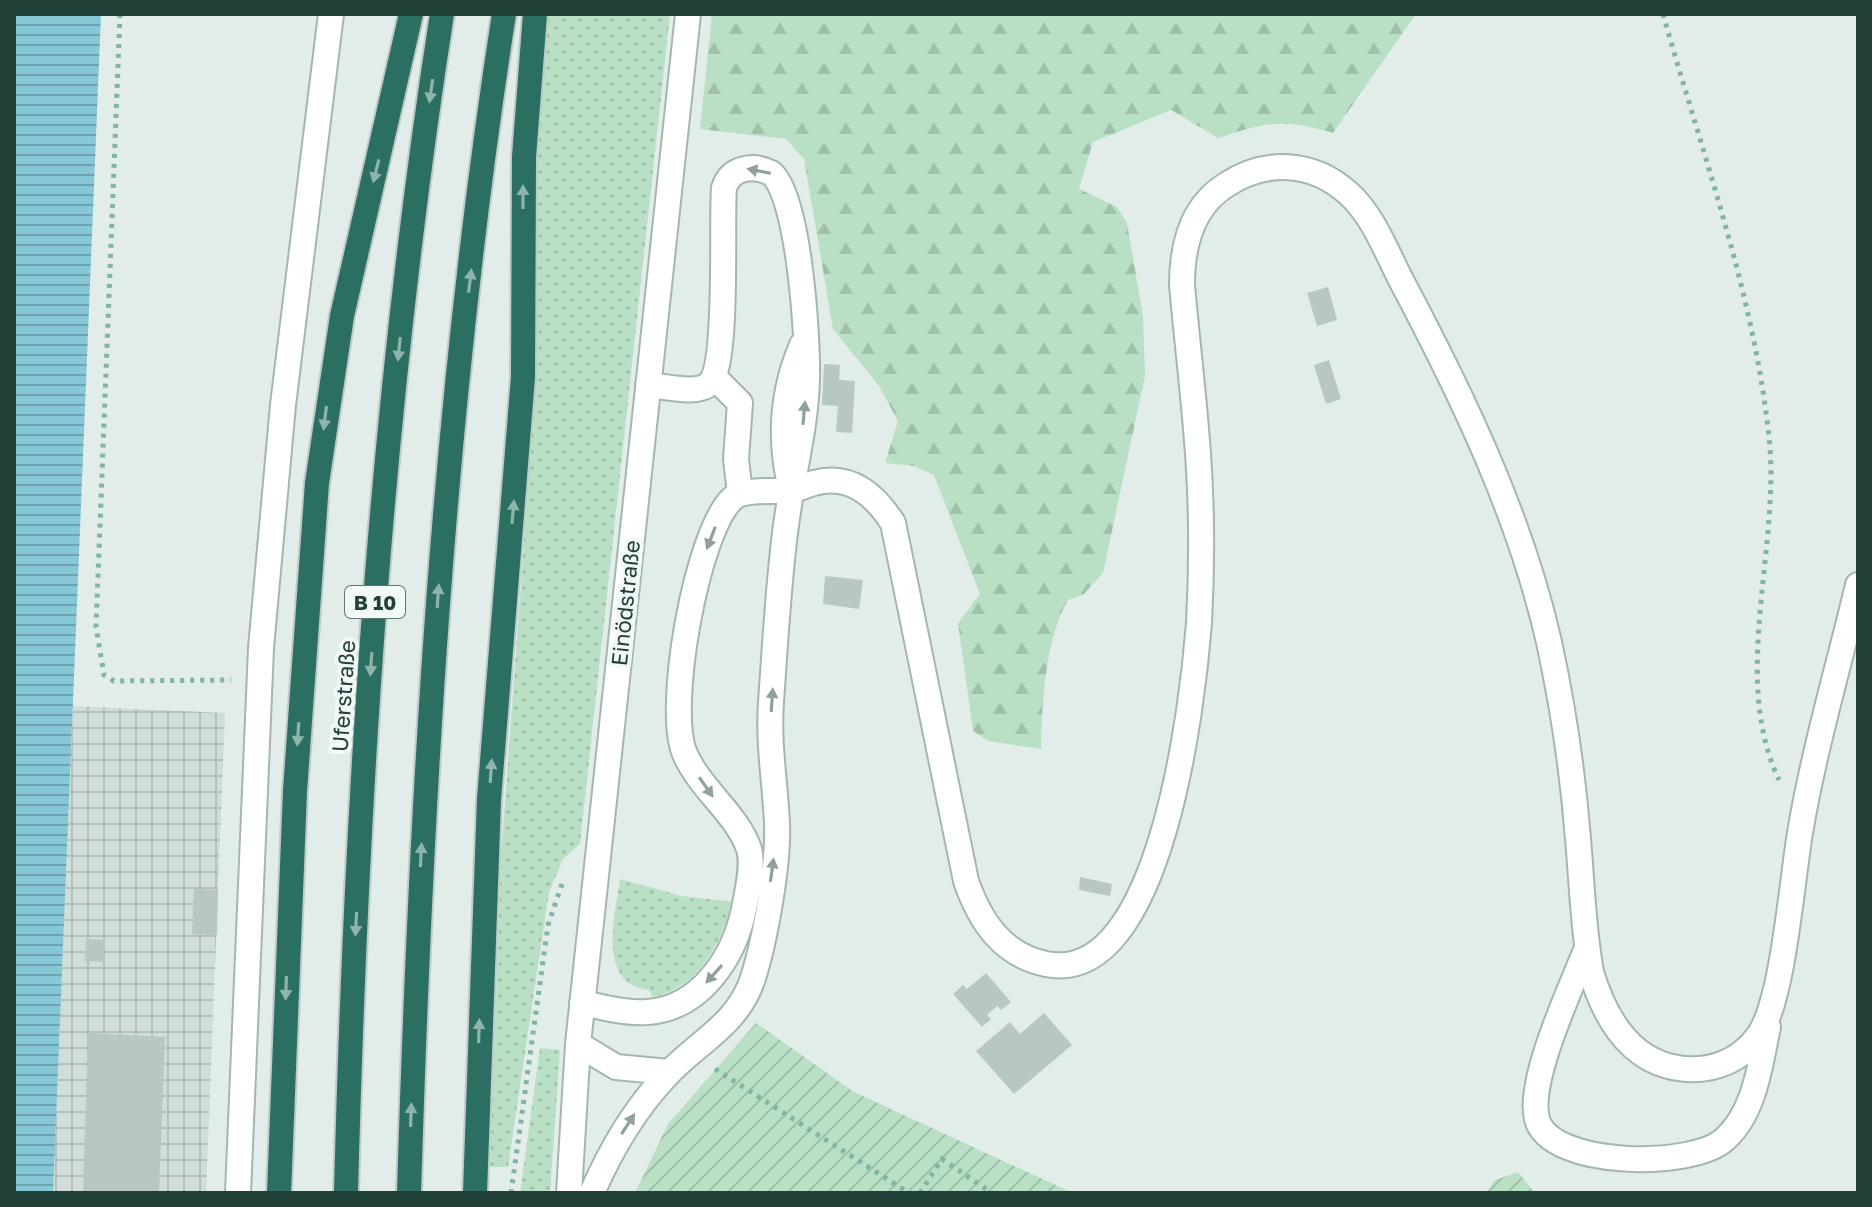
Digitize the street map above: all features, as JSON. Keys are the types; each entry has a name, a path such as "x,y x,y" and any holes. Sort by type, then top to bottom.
{"highway":[{"path":"279,1193 295,791 321,454 331,373 354,259 411,14"},
{"name":"Uferstraße","path":"346,1193 360,828 377,577 402,314 442,14"},
{"name":"B 10","path":"409,1193 422,847 441,554 459,370 504,14"},
{"path":"475,1193 489,799 523,377 524,157 535,14"}],"street":[{"path":"238,1193 260,680 283,405 331,14"},
{"name":"Einödstraße","path":"569,1193 582,1003 688,14"},
{"path":"582,1003 637,1013 674,1005 711,979 737,936 745,904 749,851 685,756 680,736 677,688 706,551 717,522 730,501 740,494 792,490 828,480 849,482 868,493 893,523 966,881 986,924 1014,951 1037,961 1060,965 1092,956 1121,931 1144,886 1166,821 1190,702 1198,624 1201,529 1182,285 1184,254 1191,226 1215,192 1259,169 1297,167 1338,185 1369,220 1421,317 1500,488 1525,551 1549,645 1563,722 1578,837 1587,949 1596,989 1619,1033 1642,1053 1666,1065 1704,1069 1729,1062 1754,1042 1772,1009"},
{"path":"592,1193 630,1119 669,1072 734,1015 753,981 759,958 777,833 770,736 784,535 807,378 804,305 785,191 771,173 756,168 741,169 730,176 724,188 721,348 714,377 708,385 698,388 648,385"},
{"path":"714,377 737,397 741,407 736,459 740,494"},
{"path":"1587,949 1562,1011 1535,1097 1540,1128 1552,1141 1572,1151 1671,1159 1718,1145 1736,1127 1751,1098 1772,1009 1801,824 1858,585"},
{"path":"578,1044 616,1067 669,1072"}],"path":[{"path":"120,14 96,627 101,670 114,681 260,680"},
{"path":"1663,14 1741,293 1761,379 1771,480 1759,641 1763,725 1771,762 1801,824"},
{"path":"511,1193 550,915 573,864 598,857"},
{"path":"691,1054 909,1193"},
{"path":"920,1193 942,1159 992,1193"}],"shaded area":[{"path":"73,706 225,713 206,1193 53,1193"}],"green space":[{"path":"547,14 670,14 580,844 563,859 549,892 508,1167 490,1167 501,857 533,420 537,108"},
{"path":"712,14 1416,14 1333,133 1301,125 1275,124 1218,138 1171,110 1093,142 1079,189 1117,207 1127,223 1143,316 1145,376 1103,573 1083,595 1068,600 1054,633 1044,693 1041,749 988,741 973,731 958,623 980,594 934,475 914,466 885,463 898,421 879,386 833,329 804,159 786,139 700,129"},
{"path":"620,879 682,896 733,902 722,933 706,962 684,984 669,992 653,997 649,990 632,985 621,975 615,962 613,929"},
{"path":"756,1023 854,1092 1073,1193 635,1193 668,1124"},
{"path":"540,1048 560,1050 550,1193 520,1193"},
{"path":"1518,1172 1535,1193 1486,1193 1495,1180"}],"water":[{"path":"14,14 101,14 53,1193 14,1193"}],"building":[{"path":"1328,287 1337,320 1317,326 1307,293"},
{"path":"1329,360 1341,399 1326,404 1314,365"},
{"path":"824,364 840,365 839,380 855,381 852,433 836,432 838,406 822,405"},
{"path":"825,576 863,580 859,609 823,604"},
{"path":"1080,877 1112,884 1110,896 1079,890"},
{"path":"194,889 218,890 217,935 192,934"},
{"path":"86,939 105,940 104,962 85,961"},
{"path":"986,973 1011,1002 1001,1010 997,1006 987,1015 991,1019 982,1027 953,994 963,985 967,989"},
{"path":"1044,1013 1072,1045 1014,1094 976,1051 1010,1022 1020,1034"},
{"path":"88,1033 165,1037 159,1193 83,1193"}]}
